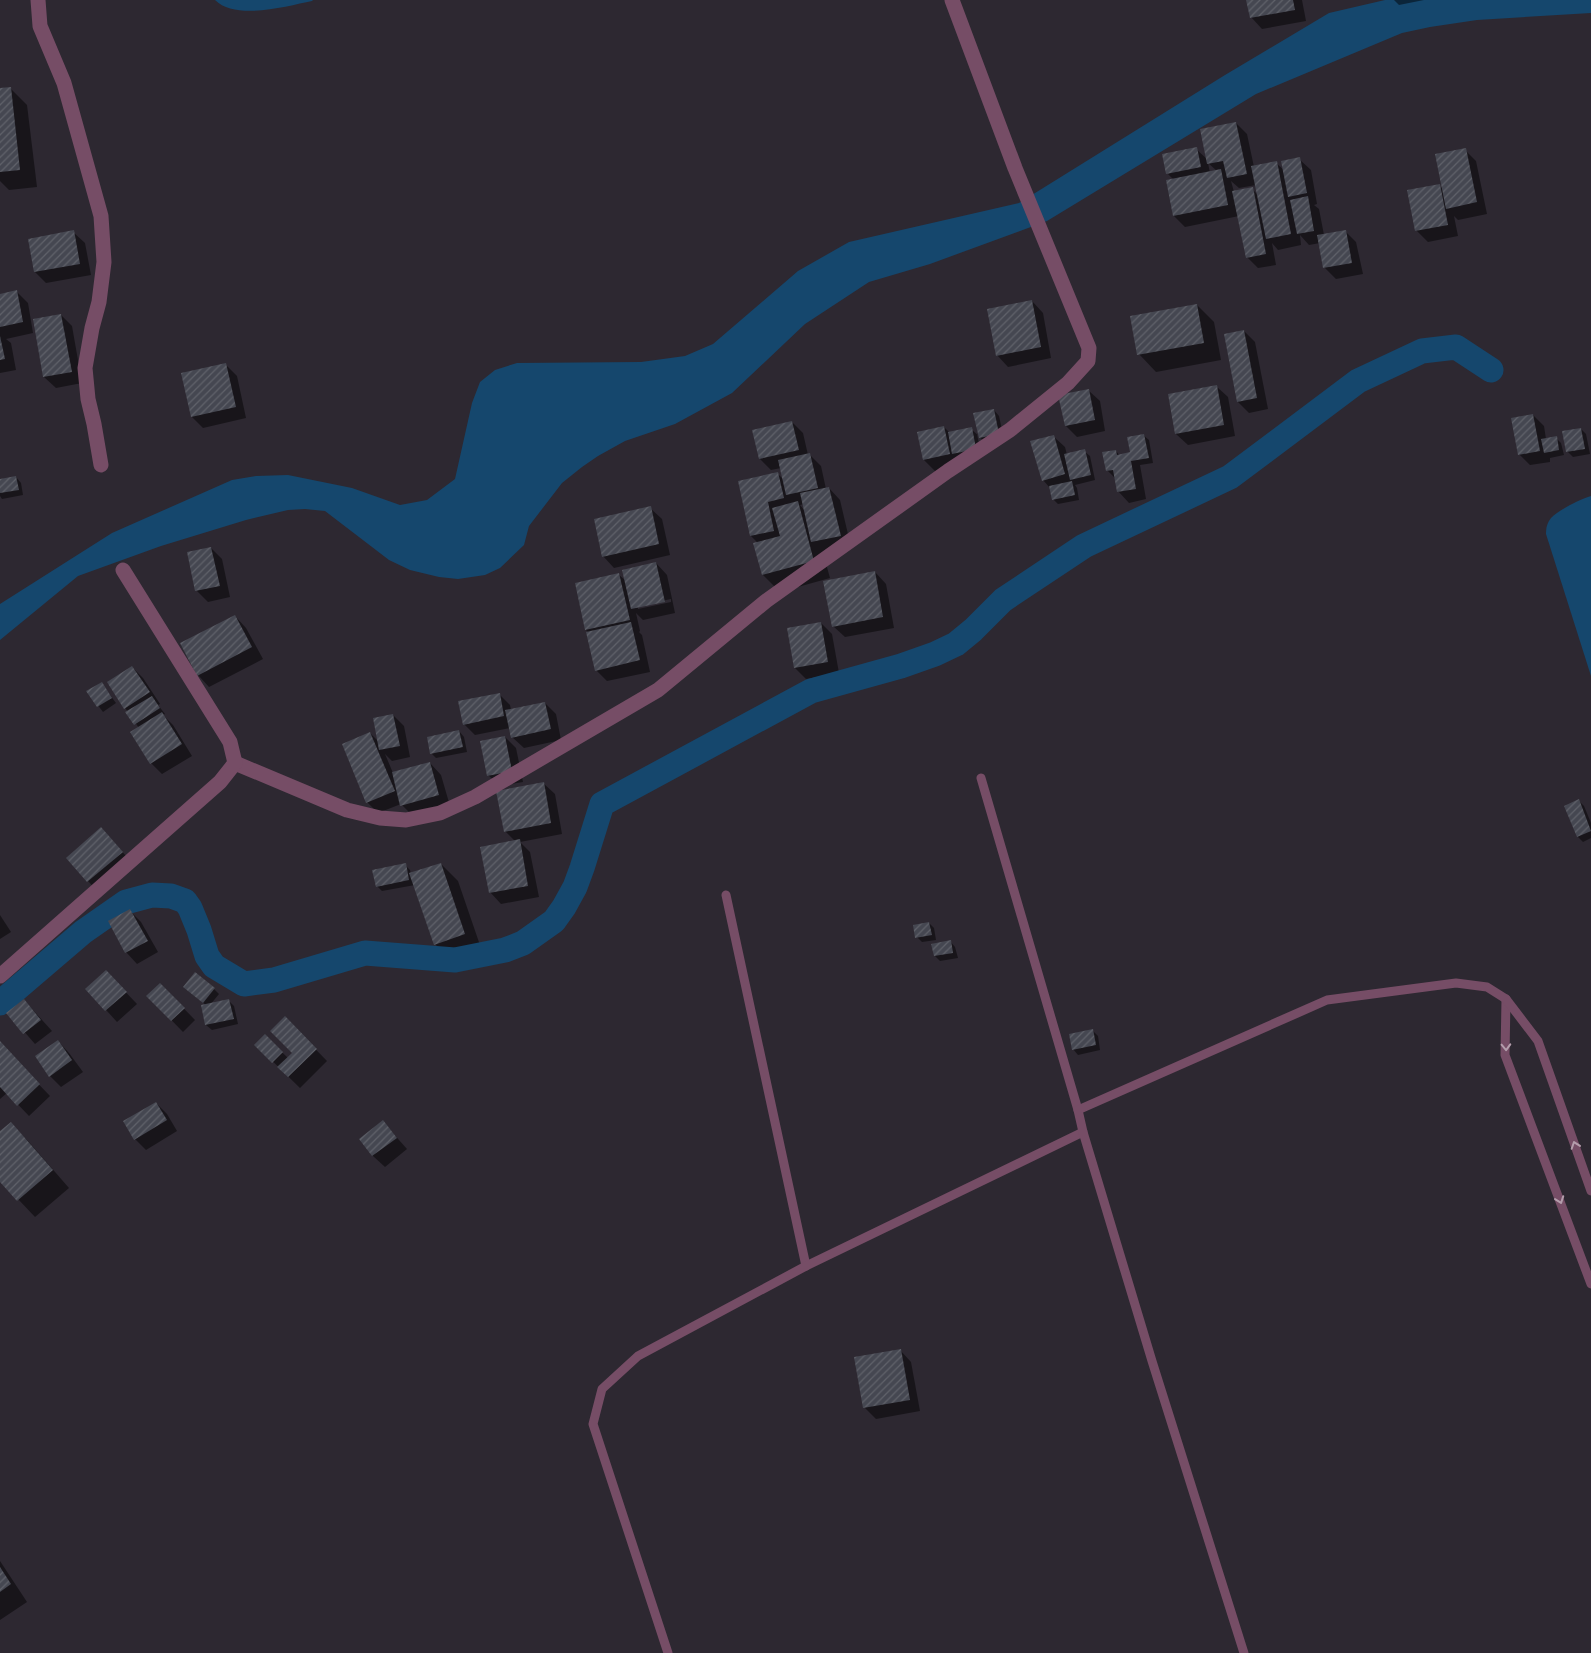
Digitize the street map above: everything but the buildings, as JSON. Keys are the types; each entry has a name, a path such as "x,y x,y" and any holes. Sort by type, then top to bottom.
{"street":[{"path":"38,0 40,26 64,82 101,216 104,262 99,302 85,368 88,399 101,465"},
{"path":"235,762 346,810 380,818 406,820 440,813 475,797 658,690 766,601 948,470 1010,430 1068,383 1088,361 1089,348 1015,168 952,0"},
{"path":"123,570 230,742 235,762"},
{"path":"0,976 220,782 235,762"}],"lane":[{"path":"981,778 1083,1132 1152,1361 1244,1653"},
{"path":"726,894 806,1266"},
{"path":"1078,1110 1327,1000 1456,983 1487,987 1506,999 1538,1041 1591,1191"},
{"path":"1506,999 1506,1054 1591,1284"},
{"path":"668,1653 593,1424 602,1389 638,1356 806,1266 1083,1132"}],"water":[{"path":"215,0 313,0 276,8 248,11 224,6"},
{"path":"1385,0 1591,0 1591,13 1477,20 1402,33 1256,94 1047,221 930,264 869,282 805,324 732,393 675,424 625,441 582,467 562,483 529,526 524,545 500,568 485,575 458,579 439,577 410,570 389,560 325,511 288,510 246,520 161,546 78,576 0,640 0,604 112,533 232,480 256,476 288,475 352,488 400,505 427,500 455,479 472,403 480,382 495,370 517,363 641,362 685,356 713,344 798,271 849,242 1019,203 1329,13"},
{"path":"1591,496 1591,676 1546,534 1551,518 1570,505"}],"waterway":[{"path":"0,1003 83,932 126,902 152,895 171,896 185,901 199,930 207,956 214,966 244,984 274,980 365,953 455,960 505,950 523,943 554,921 564,907 575,887 602,804 811,691 901,666 956,644 1003,600 1084,546 1230,477 1358,381 1422,351 1456,347 1491,370"}]}
